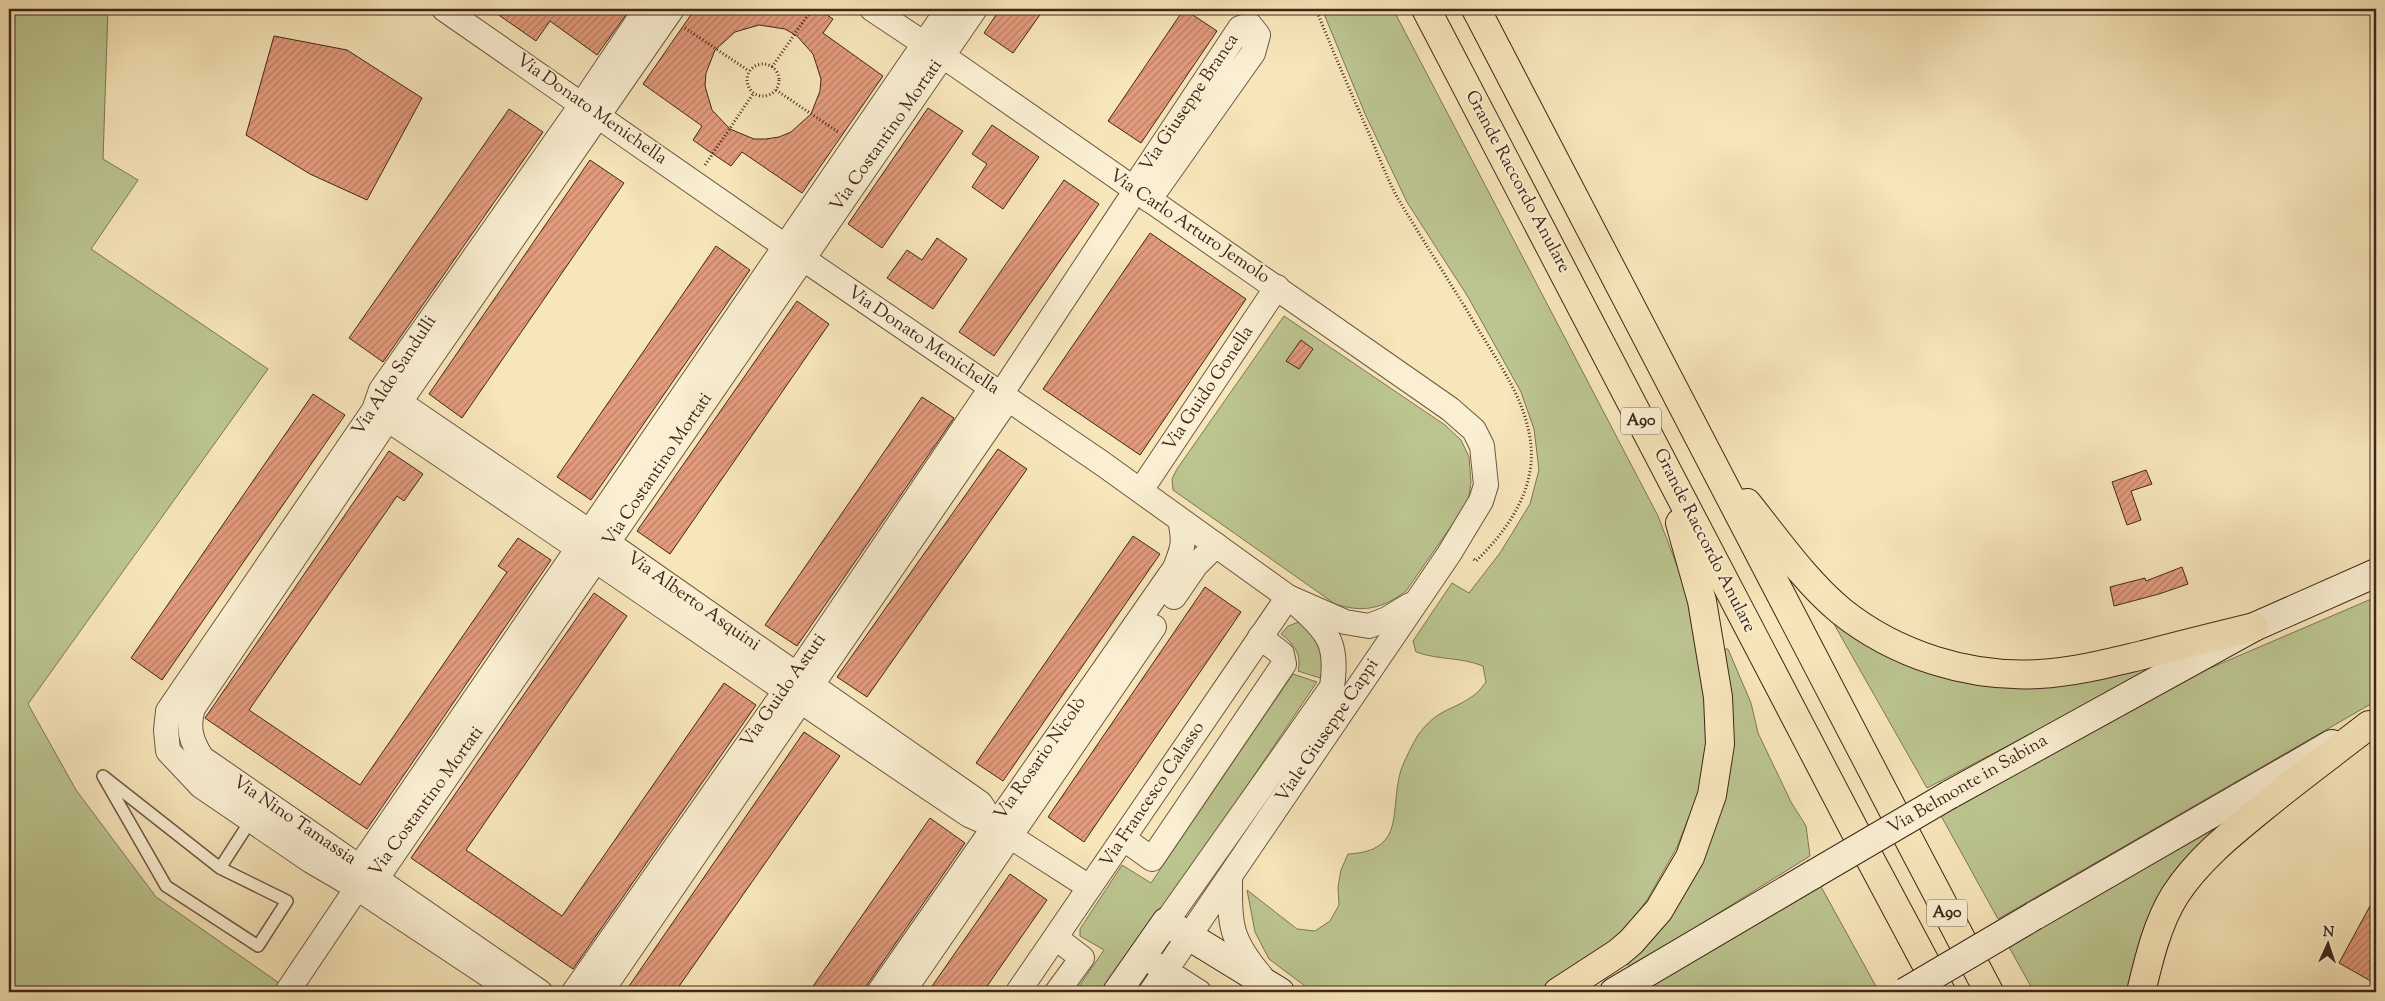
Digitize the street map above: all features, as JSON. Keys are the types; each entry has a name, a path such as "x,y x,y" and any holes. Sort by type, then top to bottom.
{"highway":[{"name":"Grande Raccordo Anulare","path":"1426,9 1856,833"},
{"name":"A90","path":"1476,9 1893,810"},
{"path":"1567,988 1631,942 1659,910 1696,844 1708,810 1718,770 1721,725 1714,667 1702,601 1686,542 1646,430"},
{"path":"1706,453 1783,548 1836,606 1871,631 1908,650 1935,660 1990,673 2039,674 2097,666 2254,627"},
{"path":"2142,992 2160,925 2174,897 2192,872 2249,819 2373,722"},
{"name":"A90","path":"1906,834 1989,992"},
{"name":"A90","path":"1869,857 1941,992"}],"main road":[{"name":"Via Belmonte in Sabina","path":"1614,992 1949,795 2254,627 2376,573"},
{"name":"Via Belmonte in Sabina","path":"2331,593 2376,584"},
{"path":"1905,992 2307,757 2373,722"},
{"path":"1166,922 1275,989"},
{"name":"Viale Giuseppe Cappi","path":"1116,992 1166,922"}],"street":[{"name":"Via Donato Menichella","path":"444,9 1141,490 1288,597 1345,622 1369,626 1387,619 1414,602"},
{"name":"Via Carlo Arturo Jemolo","path":"872,9 932,51 960,67 1136,197 1277,287 1450,409 1474,430 1482,446 1485,464"},
{"name":"Via Costantino Mortati","path":"286,992 932,51 948,9"},
{"name":"Via Costantino Mortati","path":"794,252 856,144 932,51 975,9"},
{"name":"Via Aldo Sandulli","path":"168,751 166,730 168,711 385,406 590,110 662,11"},
{"name":"Via Giuseppe Branca","path":"1250,25 1258,35 1253,53 1136,197 1240,28 1250,25"},
{"name":"Via Guido Astuti","path":"602,992 798,688 1136,197"},
{"name":"Via Guido Gonella","path":"1141,490 1277,287"},
{"name":"Via Aldo Sandulli","path":"189,722 193,708 385,406"},
{"name":"Via Alberto Asquini","path":"385,406 593,546 798,688 970,815 1002,831 1089,887"},
{"name":"Viale Giuseppe Cappi","path":"1151,992 1414,602 1449,554 1481,501 1486,485 1485,464"},
{"name":"Via Rosario Nicolò","path":"903,992 1002,831 1175,568 1183,548 1184,538 1180,520"},
{"name":"Via Rosario Nicolò","path":"879,992 1002,831 1188,576 1216,545"},
{"name":"Viale Giuseppe Cappi","path":"1166,922 1332,687 1335,663 1331,643 1314,619 1288,597"},
{"name":"Via Francesco Calasso","path":"1018,992 1288,597"},
{"path":"1124,839 1152,859 1284,664 1282,654 1260,637"},
{"name":"Via Guido Astuti","path":"574,992 798,688"},
{"name":"Via Nino Tamassia","path":"189,722 192,742 202,758 365,877 514,992"},
{"name":"Via Nino Tamassia","path":"168,751 201,786 311,861 365,877 540,992"},
{"path":"1230,877 1230,923 1242,954 1275,989"},
{"path":"1056,938 1082,958 1057,992"},
{"path":"1142,956 1199,992"}],"lane":[{"path":"104,776 205,856 220,868 287,901 258,946 166,886 104,776"},
{"path":"220,868 251,820"}],"path":[{"path":"772,67 812,9"},
{"path":"1316,9 1396,195 1500,366 1518,398 1525,417 1531,444 1531,468 1520,503 1501,533 1476,561 1467,555"},
{"path":"662,11 749,70"},
{"path":"760,64 772,67 779,78 776,90 765,97 753,94 746,83 749,70 760,64"},
{"path":"776,90 856,144"},
{"path":"703,168 753,94"}],"green space":[{"path":"9,9 108,9 103,159 138,180 91,249 268,369 28,704 76,790 156,897 292,992 9,992"},
{"path":"1322,9 1393,9 1658,516 1689,597 1702,652 1707,736 1700,789 1677,847 1647,900 1623,933 1599,953 1535,992 1313,992 1269,959 1255,932 1247,890 1297,929 1315,931 1330,921 1339,905 1338,887 1341,870 1348,854 1367,851 1379,845 1388,837 1395,813 1401,770 1418,735 1438,715 1475,695 1486,682 1483,666 1466,661 1424,655 1416,652 1413,641 1452,583 1469,593 1500,553 1530,504 1539,470 1534,429 1521,392 1468,297 1407,202 1366,116"},
{"path":"1284,316 1445,425 1461,440 1469,457 1471,482 1468,502 1406,591 1389,602 1372,608 1363,609 1335,604 1173,490 1172,479 1177,469"},
{"path":"2376,597 2376,701 1998,919 1940,814 2201,672"},
{"path":"1826,610 1929,666 2174,659 1927,788"},
{"path":"1299,622 1312,632 1320,646 1323,662 1320,678 1298,671 1298,654 1290,642 1281,634 1288,626"},
{"path":"1722,649 1728,649 1751,703 1758,733 1791,802 1806,826 1810,856 1632,967 1627,964 1648,940 1684,887"},
{"path":"1293,674 1317,682 1108,992 1075,992 1104,950 1080,936 1080,929 1122,865 1151,883"},
{"path":"2234,814 2132,992 2034,992 2009,947"},
{"path":"1819,883 1878,990 1874,992 1632,992"}],"building":[{"path":"490,9 630,9 597,55 550,21 536,41"},
{"path":"695,9 818,9 833,19 823,33 883,76 802,193 742,152 731,166 707,150 693,140 702,126 643,84","holes":["759,25 785,29 797,36 813,54 821,79 820,91 811,114 791,132 779,137 754,139 730,129 712,110 705,86 706,73 715,50 735,32"]},
{"path":"1000,9 1044,9 1013,53 984,33"},
{"path":"1184,9 1217,31 1141,143 1108,121"},
{"path":"274,36 347,50 422,98 367,200 310,174 246,135"},
{"path":"928,108 963,131 882,248 848,224"},
{"path":"509,109 543,132 383,362 349,338"},
{"path":"992,125 1039,157 1003,209 972,187 987,164 972,154"},
{"path":"590,160 624,183 462,418 429,394"},
{"path":"1064,180 1099,204 994,356 959,332"},
{"path":"1150,233 1246,299 1140,455 1043,389"},
{"path":"937,238 967,259 933,309 887,278 907,250 922,260"},
{"path":"716,246 750,270 591,500 557,477"},
{"path":"797,301 829,324 670,554 637,531"},
{"path":"1301,340 1313,349 1299,369 1286,361"},
{"path":"313,394 345,415 162,680 131,658"},
{"path":"922,397 954,418 797,646 765,625"},
{"path":"998,449 1027,469 867,697 837,677"},
{"path":"389,451 423,474 404,501 397,496 249,710 360,785 507,572 498,566 518,538 551,560 367,829 205,718"},
{"path":"2146,470 2152,484 2131,491 2141,520 2127,525 2112,482"},
{"path":"1133,536 1160,554 1003,781 976,763"},
{"path":"2182,567 2188,584 2114,606 2110,587 2145,578 2146,581"},
{"path":"1205,587 1241,612 1084,842 1048,817"},
{"path":"594,593 627,616 466,850 562,916 724,683 756,705 573,969 411,858"},
{"path":"804,732 840,756 675,992 625,992"},
{"path":"930,818 965,843 862,992 809,992"},
{"path":"1010,874 1047,900 983,992 928,992"},
{"path":"2376,895 2376,984 2339,963"}]}
